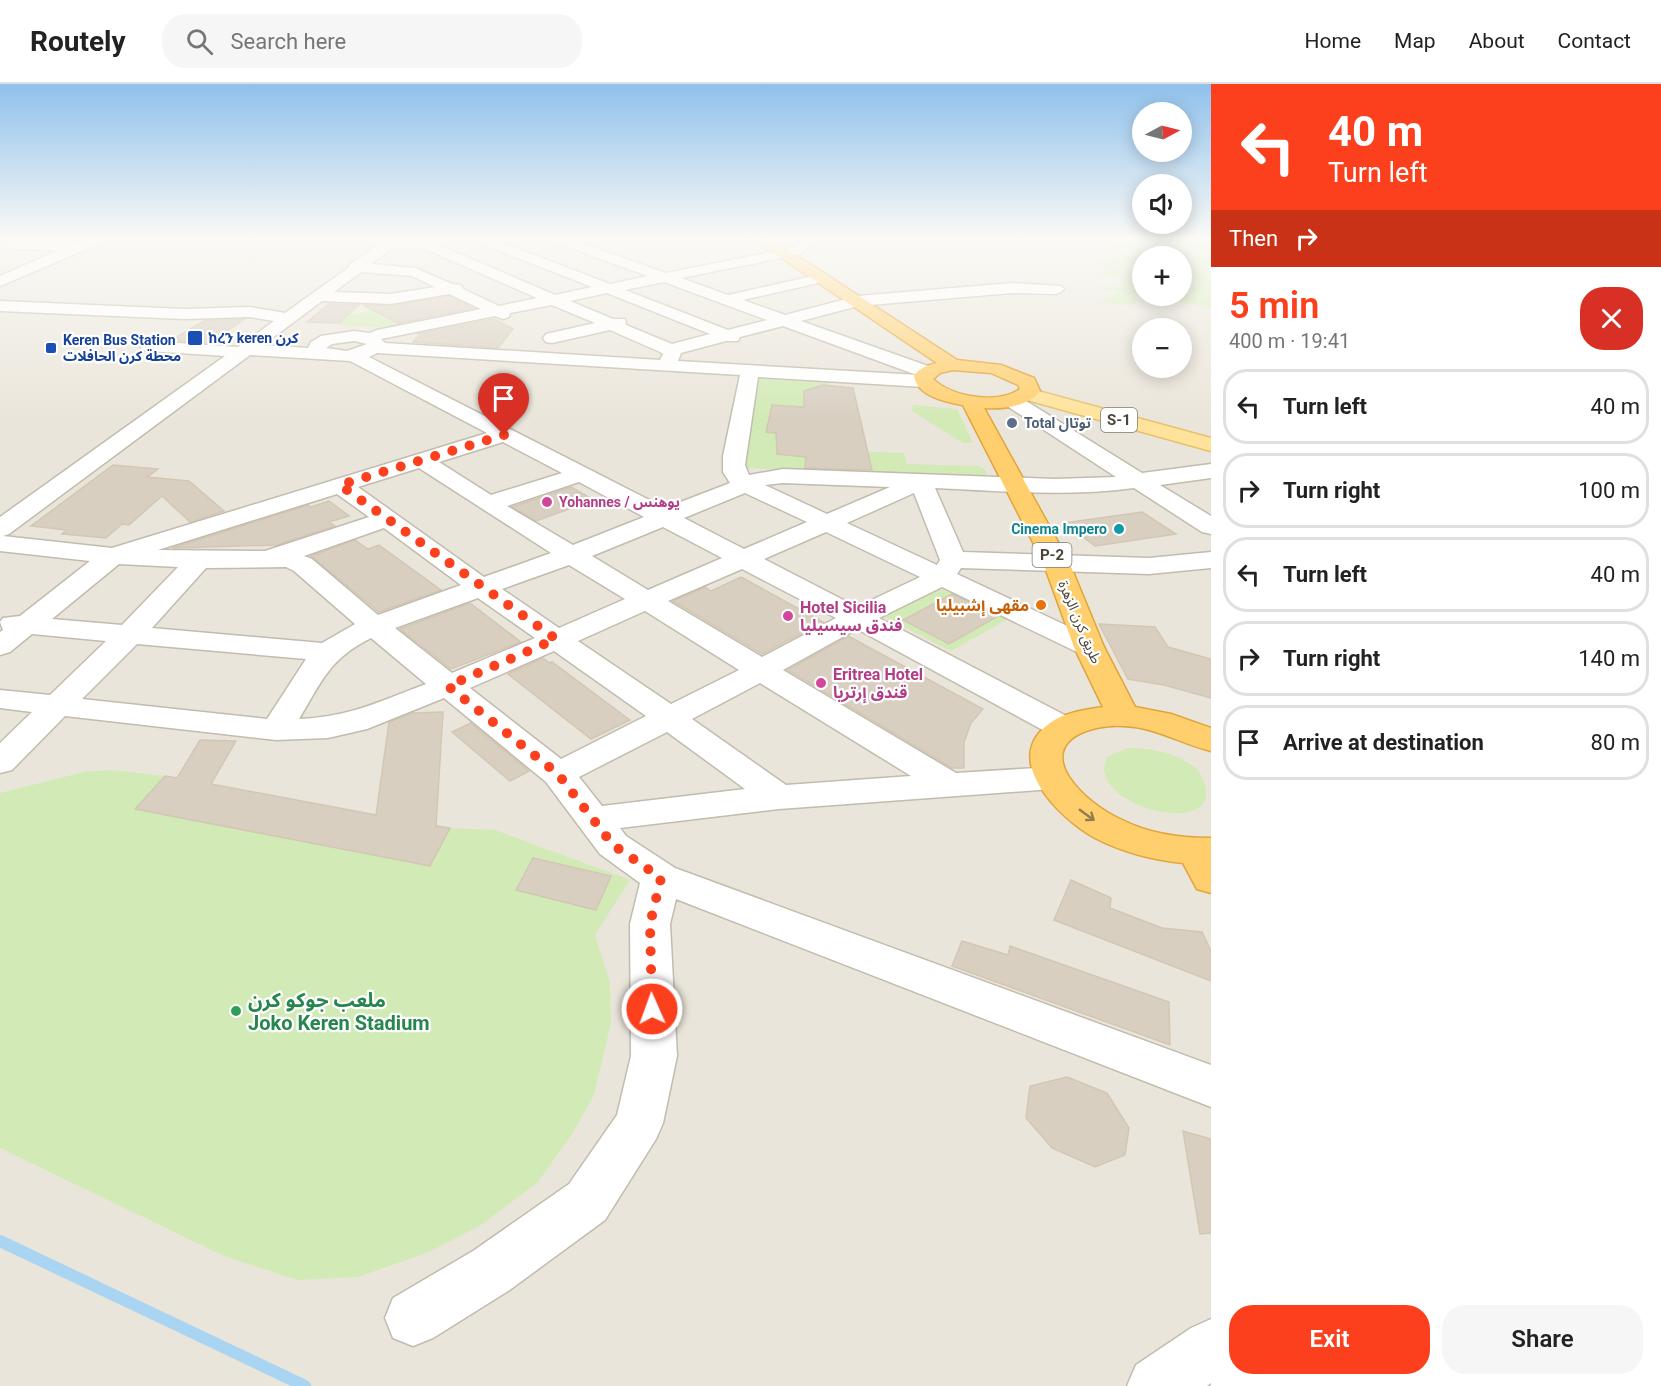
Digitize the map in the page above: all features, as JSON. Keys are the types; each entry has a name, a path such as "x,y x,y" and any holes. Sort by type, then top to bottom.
{"highway":[{"path":"854,299 953,365"},
{"path":"953,365 977,366 1012,374 1030,386 1019,397 970,400 939,393 925,377 953,365"},
{"name":"طريق كرن الزهرة","path":"970,400 1056,562 1089,646 1123,716"},
{"path":"1206,861 1119,834 1089,817 1066,798 1052,778 1047,763 1047,750 1053,738 1064,728 1100,716 1158,720 1211,741"}],"main road":[{"name":"S-1","path":"1019,397 1211,445"}],"street":[{"path":"296,328 314,299"},
{"path":"368,299 398,299"},
{"path":"471,299 517,321"},
{"path":"555,299 611,325 668,358 729,336 783,321 858,301 885,299"},
{"path":"356,346 564,299"},
{"path":"634,299 749,344"},
{"path":"723,299 852,346 925,377"},
{"path":"536,330 552,338 731,299"},
{"path":"0,306 184,314 250,312 356,346 504,435 745,559 1064,728"},
{"path":"0,529 272,330 296,328"},
{"path":"539,358 553,343 552,338"},
{"path":"149,346 243,350 356,346 539,358 668,358 750,371 789,364 852,346"},
{"path":"789,364 925,377"},
{"path":"750,371 733,470 736,477 745,484 828,523 948,568 1089,646"},
{"path":"1019,397 1211,527"},
{"path":"0,646 12,624 113,556 504,435"},
{"path":"421,460 571,555 950,785"},
{"path":"276,730 328,652 348,638 374,626 571,555 762,478 783,476 1017,486 1106,484 1211,471"},
{"path":"488,504 579,475"},
{"path":"0,699 276,730 328,728 356,722 448,686 921,482"},
{"path":"921,482 948,568"},
{"path":"340,485 779,797"},
{"path":"274,558 388,519"},
{"path":"0,543 113,556 199,560 290,559 303,565 374,626 558,774 613,845 661,878 1211,1086"},
{"path":"0,762 128,636 199,560"},
{"path":"558,774 670,718 948,568 1056,562 1149,566 1211,560"},
{"path":"12,624 328,652"},
{"path":"594,819 779,797 1052,778"},
{"path":"413,1317 492,1270 587,1202 639,1123 654,1056 650,924 661,878"},
{"path":"1157,1386 1211,1348"}],"shaded area":[{"name":"ከረን keren كرن","path":"0,299 1132,299 1132,306 1192,306 1192,299 1211,299 1211,1386 0,1386"}],"green space":[{"path":"1104,299 1132,299 1132,305 1098,301"},
{"path":"1192,299 1211,299 1211,309 1192,305"},
{"path":"372,310 382,316 402,313 419,321 386,328 337,325 348,315"},
{"path":"757,378 827,383 828,409 772,405 766,432 812,435 810,457 805,463 805,470 738,468"},
{"path":"913,405 957,409 973,443 963,443 912,411"},
{"path":"846,451 904,453 907,464 978,466 984,468 988,477 872,473 871,469"},
{"path":"925,589 949,591 1008,619 951,651 879,614"},
{"path":"1128,748 1164,752 1182,759 1197,769 1205,783 1204,803 1193,811 1175,813 1147,808 1122,796 1109,783 1104,767 1107,757"},
{"path":"111,770 165,776 450,828 495,830 630,880 595,935 610,983 611,1023 594,1095 574,1131 538,1182 481,1225 429,1252 358,1277 297,1280 224,1256 0,1148 0,793 84,772"}],"building":[{"path":"433,299 455,299 474,308 398,323 363,305 391,306"},
{"path":"329,304 359,305 339,323 307,322"},
{"path":"245,319 209,343 172,340 204,321"},
{"path":"494,319 513,329 498,348 413,342 420,335 418,334"},
{"path":"823,385 853,388 872,470 805,468 806,457 777,454 776,433 766,432 772,405 804,407 804,391"},
{"path":"113,465 158,469 147,477 189,481 224,511 190,522 162,496 129,525 122,524 106,538 62,534 67,530 31,526"},
{"name":"Yohannes / يوهنس","path":"571,487 594,500 536,521 512,507"},
{"path":"329,501 349,516 329,522 335,526 277,545 172,548 308,505 311,507"},
{"name":"Cinema Impero","path":"1142,512 1176,534 1095,546 1064,523"},
{"path":"355,540 368,549 379,545 441,590 379,612 311,556"},
{"name":"Hotel Sicilia فندق سيسيليا","path":"741,577 823,622 762,654 673,601 705,587 711,591"},
{"path":"952,594 998,616 949,644 903,620"},
{"path":"470,603 521,642 451,669 400,629"},
{"path":"1099,624 1155,627 1168,647 1211,659 1211,698 1164,685 1128,679"},
{"path":"848,636 983,709 971,723 964,742 964,768 952,768 788,670"},
{"path":"543,658 552,662 630,720 591,739 508,674"},
{"path":"443,712 436,826 450,828 430,866 135,809 165,776 177,778 200,740 236,741 211,784 376,815 389,722 412,713"},
{"path":"471,723 529,771 510,781 452,732"},
{"path":"533,858 611,876 596,910 516,890"},
{"path":"1071,880 1111,898 1110,908 1162,928 1202,932 1211,951 1211,981 1054,920"},
{"path":"962,941 1008,955 1010,946 1169,1002 1170,1045 952,966"},
{"path":"1067,1077 1107,1093 1129,1128 1125,1155 1095,1167 1052,1148 1026,1118 1030,1086"},
{"path":"1183,1131 1211,1139 1211,1233 1200,1234"}],"waterway":[{"path":"0,1241 305,1386"}],"place":[{"name":"ከረን keren كرن","path":"195,338"},
{"name":"Keren Bus Station محطة كرن الحافلات","path":"51,348"},
{"name":"Total توتال","path":"1012,423"},
{"name":"Yohannes / يوهنس","path":"547,502"},
{"name":"Cinema Impero","path":"1119,529"},
{"name":"مقهى إشبيليا","path":"1041,605"},
{"name":"Hotel Sicilia فندق سيسيليا","path":"788,616"},
{"name":"Eritrea Hotel قندق إرتريا","path":"821,683"},
{"name":"ملعب جوكو كرن Joko Keren Stadium","path":"236,1011"}],"route":[{"path":"504,435 340,485 556,639 448,686 558,774 613,845 661,878 650,924 652,1009"}]}
